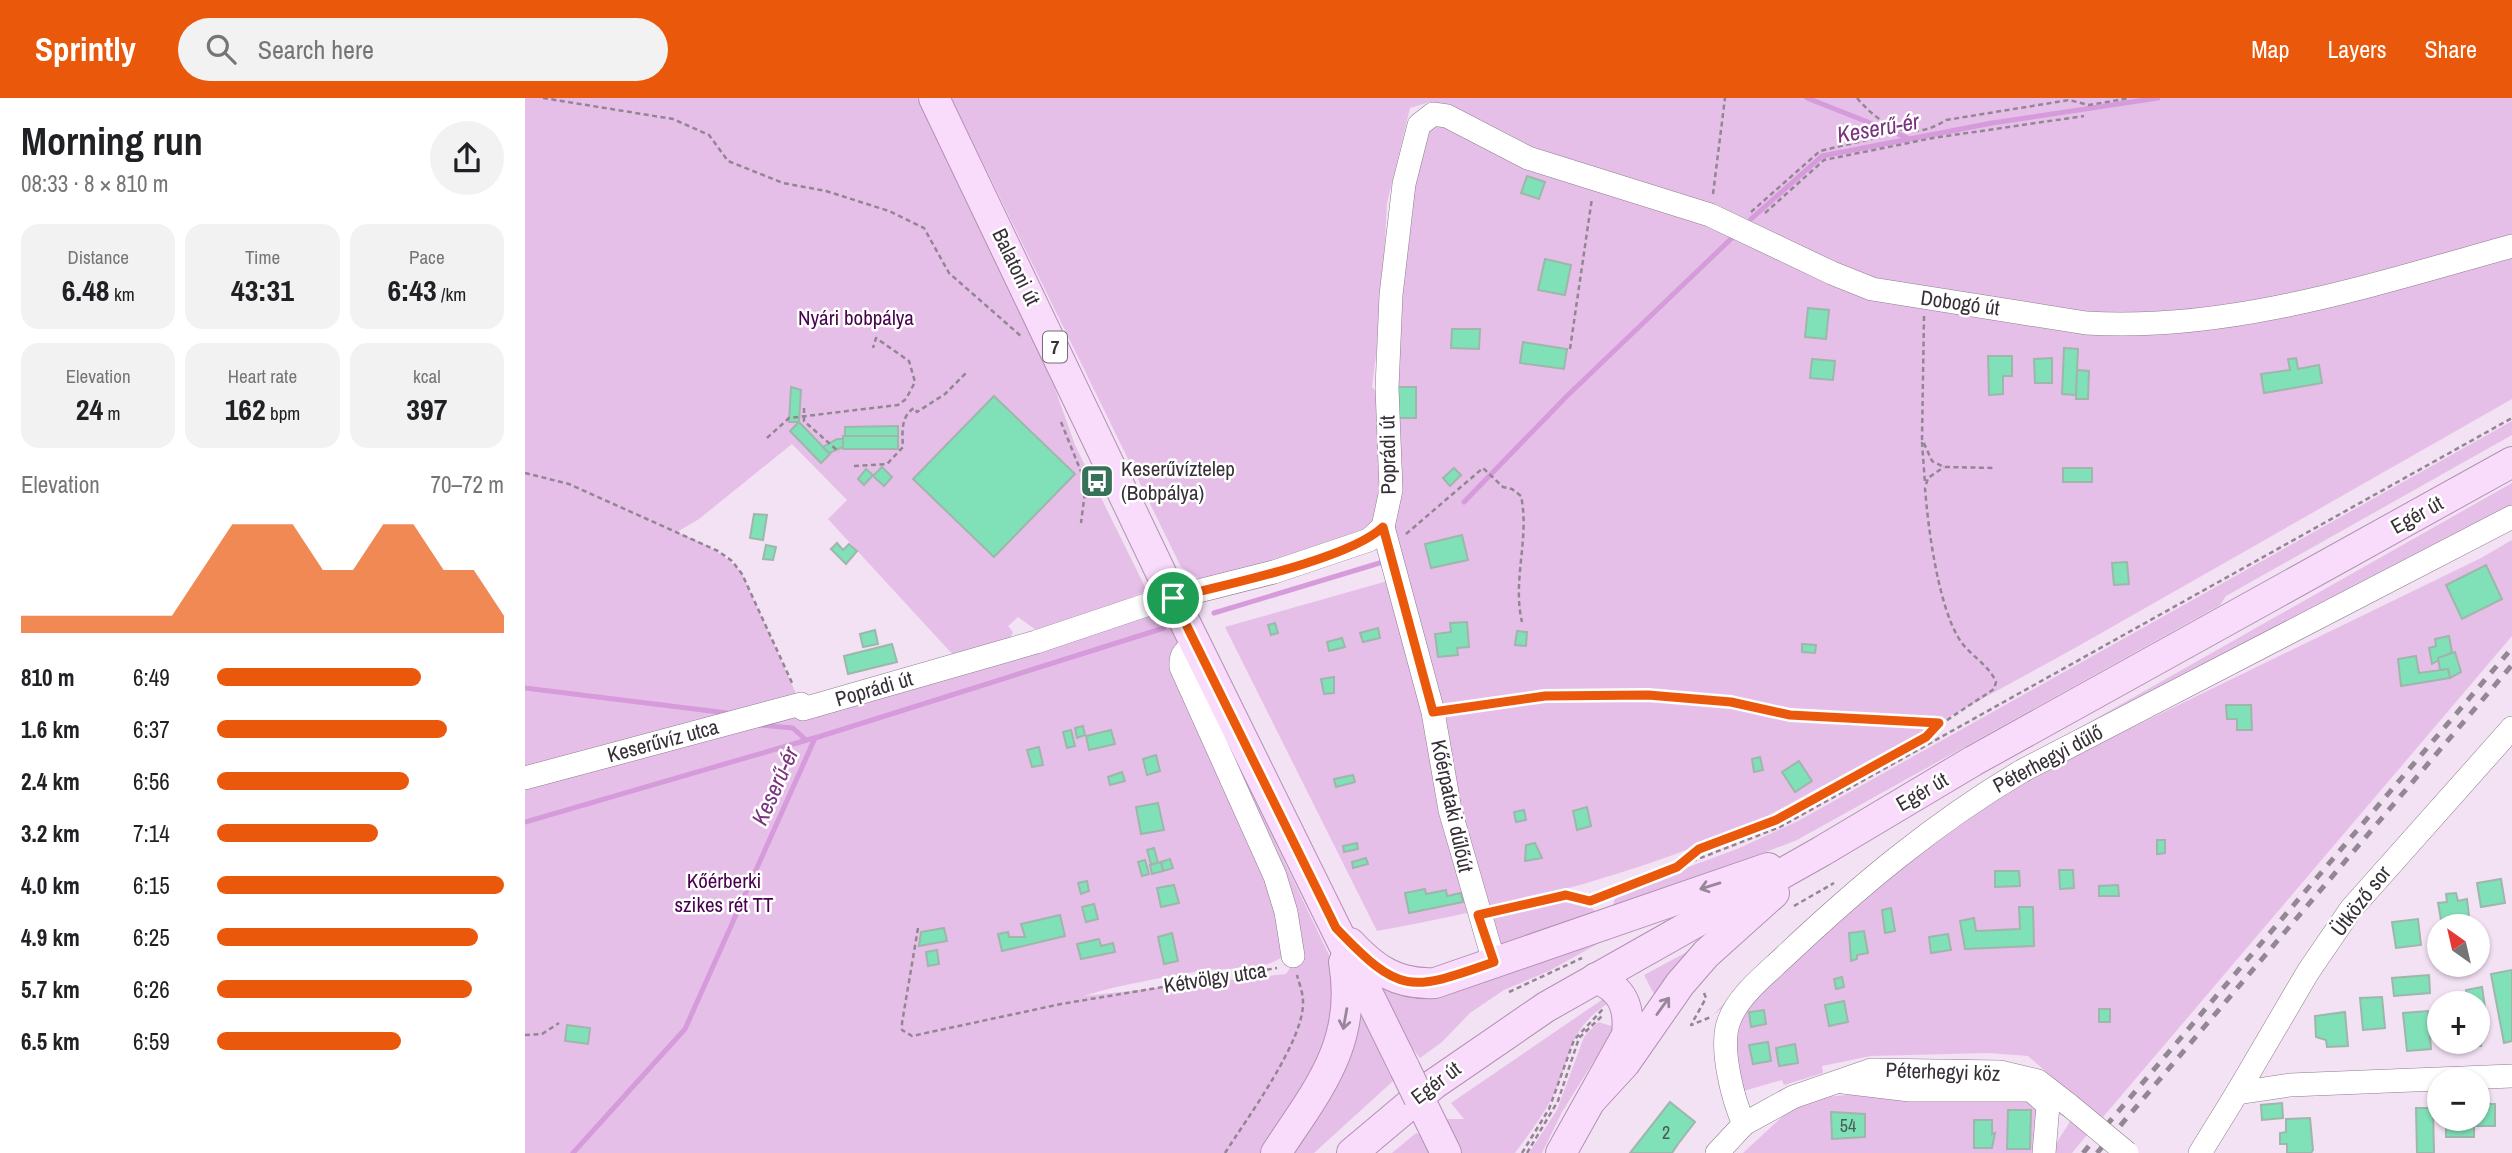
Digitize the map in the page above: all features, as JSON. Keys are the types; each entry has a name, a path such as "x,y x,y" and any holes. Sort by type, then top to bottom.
{"main road":[{"name":"Balatoni út","path":"934,98 1173,598 1446,1153"},
{"name":"Egér út","path":"1352,1153 1404,1107 1594,965 1822,851 1973,761 2512,462"},
{"path":"1336,928 1385,974 1409,983 1436,983 1696,891 1822,851"},
{"path":"1593,1099 1625,1063 1661,1008 1706,954 1822,851"},
{"path":"1276,1153 1328,1070 1345,1026 1349,996 1336,928"},
{"path":"1561,1153 1627,1035 1629,1019 1613,1006 1612,985 1594,965"}],"street":[{"name":"Poprádi út","path":"798,697 803,709 816,706 1036,642 1173,598 1274,572 1385,534 1391,490 1387,388 1391,295 1404,184 1419,125 1433,114"},
{"name":"Dobogó út","path":"1433,114 1447,116 1528,158 1594,181 1745,224 1832,273 1873,289 2063,317 2086,323 2119,325 2185,321 2310,300 2512,246"},
{"name":"Péterhegyi dűlő","path":"1728,1023 1756,985 1851,896 1898,856 1980,796 2022,771 2512,517"},
{"name":"Kőérpataki dűlőút","path":"1385,534 1433,712 1450,810 1478,915 1494,962"},
{"name":"Kétvölgy utca","path":"1196,645 1185,651 1180,658 1181,667 1275,876 1286,912 1293,956"},
{"name":"Keserűvíz utca","path":"525,778 798,697"},
{"name":"Ütköző sor","path":"2237,1093 2308,972 2351,909 2512,728"},
{"path":"1728,1023 1725,1047 1735,1101 1744,1124"},
{"name":"Péterhegyi köz","path":"1717,1153 1744,1124 1793,1097 1877,1070 2000,1072 2038,1081 2127,1153"},
{"path":"2200,1153 2237,1093 2290,1085 2512,1076"},
{"path":"1837,1081 1910,1090 2031,1090 2047,1105 2043,1153"}],"path":[{"path":"543,98 673,120 709,135 728,161 783,183 826,191 888,212 924,228 949,273 1021,336 1028,347"},
{"path":"1710,215 1725,98"},
{"path":"1857,98 1870,114 1892,127 1908,132 1931,130 1946,120 2055,102 2069,100 2089,105 2130,98"},
{"path":"1765,213 1824,160 1933,138 2084,116"},
{"path":"1745,224 1820,151 1888,135 1892,127"},
{"path":"1931,130 1933,138"},
{"path":"1570,349 1594,181"},
{"path":"1677,867 1699,849 1776,820 1926,737 1939,723 1993,689 1996,682 1991,670 1959,639 1935,560 1925,488 1922,439 1925,298"},
{"path":"767,438 789,418 888,407 907,399 915,382 909,361 876,338 873,348"},
{"path":"854,466 887,464 903,447 902,428 908,412 914,408 917,412 933,403 966,373"},
{"path":"804,408 804,418 839,452"},
{"path":"1056,410 1086,484 1081,523"},
{"path":"1478,915 1566,895 1590,901 1780,827 2512,418"},
{"path":"1922,439 1932,461 1944,467 1995,468"},
{"path":"1925,488 1929,478 1944,467"},
{"path":"1385,534 1408,533 1483,468 1495,480 1521,496 1525,513 1517,600 1522,622"},
{"path":"525,473 569,484 718,551 737,568 798,697"},
{"path":"1433,712 1545,696 1648,695 1731,702 1790,715 1939,723"},
{"name":"Kétvölgy utca","path":"918,928 902,1023 902,1030 912,1036 1061,1004 1269,970 1288,963 1293,956"},
{"path":"1225,1153 1292,1044 1301,1023 1304,1001 1293,956"},
{"path":"1509,992 1594,965"},
{"path":"1700,993 1706,998 1691,1025 1710,1017 1728,1023"},
{"path":"1521,1153 1549,1109 1574,1040 1597,1013 1613,1006"},
{"path":"1527,1153 1558,1101 1579,1038 1613,1006"},
{"path":"525,1035 542,1034 559,1023"}],"green space":[{"path":"525,98 917,98 1020,310 1054,386 1075,445 1147,591 1040,633 1018,617 1008,626 1013,632 1009,641 955,657 828,519 847,500 792,444 699,519 677,532 720,554 742,574 803,709 1036,642 1173,598 1196,645 1185,651 1181,667 1275,876 1288,952 1269,964 1200,971 1084,996 1286,974 1296,959 1288,905 1276,870 1193,684 1188,662 1191,659 1238,751 1253,796 1329,955 1334,983 1333,1010 1320,1060 1264,1153 525,1153"},
{"path":"951,98 2512,98 2512,399 2075,648 1762,819 1669,856 1574,887 1377,931 1225,627 1405,576 1392,528 1394,345 1413,140 1445,115 1430,102 1410,108 1387,203 1381,316 1372,387 1382,398 1382,515 1364,528 1321,550 1202,580 1181,567"},
{"path":"2512,421 2512,435 2226,596 2220,605 1797,840 1612,912 1615,897 1629,889 1737,849 1798,821"},
{"path":"2512,483 2512,511 2008,773 1712,1016 1796,929 1835,894 1984,782"},
{"path":"2512,540 2512,636 2098,1123 2064,1087 2028,1056 1988,1053 1871,1056 1822,1066 1823,1073 1784,1085 1782,1080 1740,1092 1735,1040 1740,1017 1769,982 1879,881 2018,783 2481,558"},
{"path":"1566,896 1588,903 1597,914 1506,946 1497,940 1486,918"},
{"path":"1608,938 1549,971 1504,990 1470,1013 1442,1042 1420,1058 1404,1038 1376,982"},
{"path":"1700,945 1657,1000 1644,975"},
{"path":"1606,997 1610,1002 1595,1013 1577,1034 1552,1098 1515,1153 1460,1153 1445,1119 1464,1119 1451,1103"},
{"path":"1361,1009 1388,1061 1386,1067 1393,1081 1314,1153 1293,1153 1344,1071"},
{"path":"1598,1022 1615,1027 1562,1112 1542,1153 1529,1153 1557,1110 1584,1037"},
{"path":"1866,1093 2003,1094 2040,1105 2041,1153 1743,1153 1785,1114 1816,1098"},
{"path":"2064,1108 2091,1130 2072,1153 2050,1153 2071,1120 2059,1114"},
{"path":"1416,1133 1425,1136 1434,1153 1392,1153"}],"building":[{"path":"1527,176 1545,182 1539,199 1521,193"},
{"path":"1545,259 1571,265 1565,295 1538,290"},
{"path":"1808,308 1829,310 1826,339 1805,337"},
{"path":"1452,329 1480,329 1479,349 1451,348"},
{"path":"1523,342 1567,349 1564,369 1520,363"},
{"path":"2064,348 2078,349 2076,395 2062,394"},
{"path":"1988,356 2012,356 2012,376 2003,376 2003,394 1989,395"},
{"path":"2052,358 2052,383 2035,383 2034,359"},
{"path":"2296,358 2298,369 2319,365 2322,383 2264,393 2261,374 2290,370 2288,359"},
{"path":"1812,359 1835,361 1833,380 1810,378"},
{"path":"2077,370 2089,371 2088,399 2076,399"},
{"path":"791,387 801,390 799,422 789,422"},
{"path":"1396,387 1416,387 1416,418 1396,418"},
{"path":"994,396 1075,474 994,557 913,479"},
{"path":"799,422 830,454 821,463 790,431"},
{"path":"898,426 898,436 845,436 845,427"},
{"path":"843,436 898,436 898,449 843,449"},
{"path":"837,439 843,439 843,447 829,453 823,447"},
{"path":"882,467 892,477 884,486 873,476"},
{"path":"1454,468 1461,475 1450,486 1443,478"},
{"path":"2063,468 2092,468 2092,482 2063,482"},
{"path":"866,469 873,475 864,485 858,479"},
{"path":"754,514 767,515 763,540 750,538"},
{"path":"1462,535 1468,560 1431,568 1425,544"},
{"path":"837,543 843,550 849,544 857,551 846,564 831,549"},
{"path":"766,545 776,547 773,560 763,559"},
{"path":"2127,562 2129,584 2114,585 2112,563"},
{"path":"2486,565 2502,599 2462,619 2446,585"},
{"path":"1467,622 1469,647 1457,648 1458,655 1438,657 1435,634 1451,632 1450,623"},
{"path":"1275,623 1278,633 1271,635 1268,625"},
{"path":"1378,628 1380,638 1363,642 1360,633"},
{"path":"875,630 878,644 863,647 860,634"},
{"path":"1517,631 1527,632 1526,646 1515,645"},
{"path":"2449,636 2452,652 2432,664 2429,648 2436,646 2435,639"},
{"path":"1342,638 1345,647 1329,651 1327,642"},
{"path":"892,644 897,662 848,674 844,656"},
{"path":"1802,644 1816,645 1815,653 1802,652"},
{"path":"2455,652 2461,672 2450,678 2448,669 2440,670 2438,658"},
{"path":"2416,656 2419,673 2448,669 2450,678 2401,686 2398,659"},
{"path":"1334,677 1334,693 1324,694 1321,679"},
{"path":"2226,705 2251,705 2252,730 2237,730 2237,719 2227,719"},
{"path":"1083,726 1085,735 1077,738 1075,728"},
{"path":"1071,730 1075,746 1067,748 1063,732"},
{"path":"1111,730 1115,744 1089,750 1086,736"},
{"path":"1039,747 1043,765 1032,767 1027,750"},
{"path":"1156,755 1160,771 1147,775 1143,759"},
{"path":"1760,757 1763,770 1754,772 1752,759"},
{"path":"1799,761 1812,781 1795,792 1782,772"},
{"path":"1122,772 1125,781 1110,785 1108,777"},
{"path":"1353,775 1355,782 1336,787 1334,779"},
{"path":"1158,803 1164,830 1141,834 1136,807"},
{"path":"1587,807 1591,826 1577,830 1573,811"},
{"path":"1524,810 1526,820 1516,822 1514,812"},
{"path":"2157,840 2165,840 2165,853 2157,854"},
{"path":"1357,843 1358,849 1344,852 1343,846"},
{"path":"1535,843 1542,858 1525,861 1526,845"},
{"path":"1154,848 1158,863 1151,864 1147,850"},
{"path":"1366,858 1368,864 1353,868 1352,862"},
{"path":"1170,859 1173,868 1163,871 1161,862"},
{"path":"1145,860 1149,874 1142,876 1138,862"},
{"path":"1161,862 1163,871 1152,874 1150,865"},
{"path":"2059,870 2073,870 2074,888 2060,889"},
{"path":"1995,871 2019,871 2020,886 1995,887"},
{"path":"2501,879 2505,903 2481,907 2477,883"},
{"path":"1087,881 1089,891 1081,894 1078,883"},
{"path":"1174,885 1179,903 1161,907 1157,888"},
{"path":"2118,885 2119,896 2099,896 2099,886"},
{"path":"1425,889 1426,894 1446,890 1447,896 1461,893 1463,902 1409,913 1405,893"},
{"path":"2456,893 2458,901 2467,899 2469,914 2440,914 2438,903 2447,902 2446,894"},
{"path":"1094,904 1098,919 1086,922 1082,907"},
{"path":"2019,907 2033,907 2034,946 1965,949 1960,921 1974,918 1976,931 2020,929"},
{"path":"1891,908 1895,931 1885,933 1882,910"},
{"path":"1060,915 1065,936 1002,951 998,934 1008,932 1009,937 1025,937 1021,924"},
{"path":"2418,919 2421,945 2396,948 2392,922"},
{"path":"944,928 947,941 919,946 921,932"},
{"path":"1864,931 1868,953 1857,955 1857,959 1851,961 1849,933"},
{"path":"1172,933 1178,961 1164,964 1158,937"},
{"path":"1948,934 1951,950 1931,953 1929,937"},
{"path":"1099,939 1101,946 1113,943 1115,952 1081,959 1077,944"},
{"path":"937,950 939,964 928,966 926,952"},
{"path":"2512,970 2512,1041 2504,1043 2491,974"},
{"path":"2427,975 2430,991 2394,996 2392,978"},
{"path":"1842,977 1844,987 1836,989 1834,979"},
{"path":"2482,987 2483,991 2466,991"},
{"path":"2382,997 2385,1028 2363,1030 2360,998"},
{"path":"1844,1001 1848,1022 1829,1026 1825,1005"},
{"path":"2099,1009 2110,1009 2110,1022 2099,1022"},
{"path":"1764,1010 1766,1024 1751,1027 1749,1012"},
{"path":"2427,1011 2427,1049 2407,1051 2403,1013"},
{"path":"2345,1012 2348,1046 2327,1047 2326,1040 2316,1037 2315,1016"},
{"path":"567,1025 590,1028 588,1044 565,1041"},
{"path":"1768,1042 1771,1061 1753,1064 1749,1045"},
{"path":"1795,1044 1798,1063 1779,1066 1776,1048"},
{"path":"1670,1102 1695,1122 1672,1153 1630,1153"},
{"path":"2282,1103 2283,1118 2262,1120 2261,1105"},
{"path":"2490,1104 2495,1104 2495,1126 2490,1126"},
{"path":"2416,1108 2427,1108 2427,1131 2434,1131 2434,1153 2417,1153"},
{"path":"2008,1110 2031,1110 2030,1149 2007,1149"},
{"path":"1831,1112 1865,1114 1865,1137 1832,1139"},
{"path":"2310,1118 2313,1150 2311,1153 2287,1153 2287,1144 2280,1144 2280,1133 2286,1132 2286,1119"},
{"path":"1974,1120 1992,1120 1992,1134 1995,1133 1992,1148 1974,1148"},
{"path":"2446,1131 2474,1131 2474,1137 2446,1137"}],"waterway":[{"path":"1807,98 1908,138"},
{"name":"Keserű-ér","path":"1751,219 1822,156 1992,123 2158,98"},
{"name":"Keserű-ér","path":"1464,502 1567,396 1735,235"},
{"name":"Keserű-ér","path":"1214,613 1383,562"},
{"name":"Keserű-ér","path":"573,1153 685,1029 815,738 1164,628"},
{"path":"525,688 727,713"},
{"path":"758,725 793,728 806,740"},
{"path":"525,822 814,738"}],"railway":[{"path":"2083,1153 2512,648"},
{"path":"2097,1153 2512,665"}],"place":[{"name":"Keserűvíztelep (Bobpálya)","path":"1097,481"}],"route":[{"path":"1383,527 1433,712 1545,696 1648,695 1731,702 1790,715 1939,723 1926,737 1891,757 1776,820 1699,849 1677,867 1590,901 1566,895 1478,915 1494,962 1436,983 1409,983 1385,974 1336,928 1173,598 1274,572 1369,540 1383,527"}],"park label":[{"name":"Nyári bobpálya","path":"856,318"},
{"name":"Kőérberki szikes rét TT","path":"724,893"}]}
